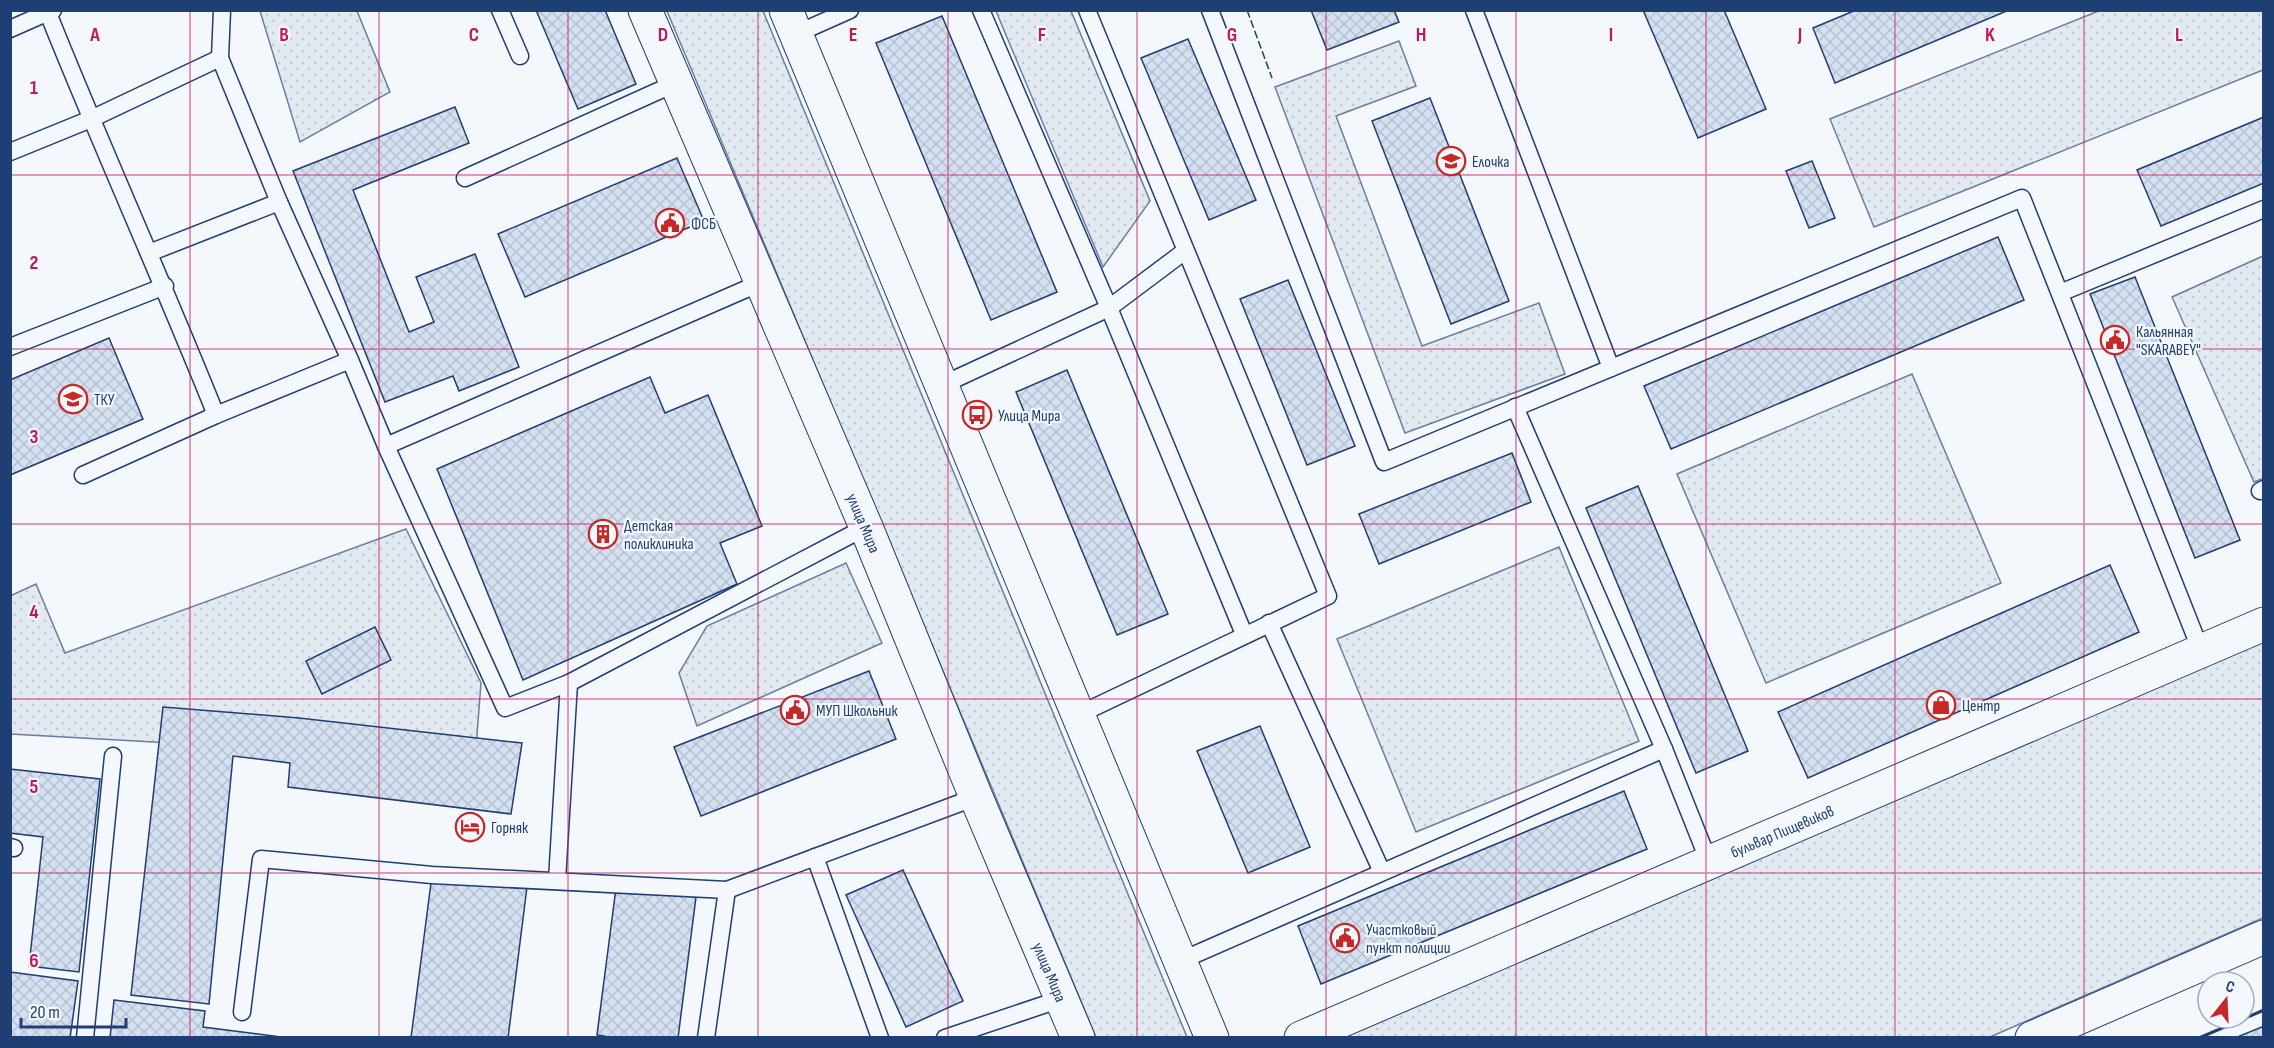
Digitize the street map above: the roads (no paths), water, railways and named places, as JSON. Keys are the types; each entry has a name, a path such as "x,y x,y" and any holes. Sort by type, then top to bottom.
{"main road":[{"name":"улица Мира","path":"645,10 866,527 976,797 1078,1038"},
{"path":"791,22 1212,1038"},
{"name":"бульвар Пищевиков","path":"1301,1038 2264,624"},
{"path":"2032,1038 2264,937"}],"lane":[{"path":"222,10 220,58 279,202 386,446 505,708 568,683 866,527"},
{"path":"500,10 520,56"},
{"path":"791,22 850,10"},
{"path":"981,10 1109,308 1244,634"},
{"path":"1078,715 1328,596 1087,10"},
{"path":"1210,10 1384,462 2022,198 2201,651"},
{"path":"1474,10 1611,368"},
{"path":"10,29 50,12 91,118 165,286 216,415"},
{"path":"10,152 91,118 220,58"},
{"path":"465,178 676,83"},
{"path":"149,253 279,202"},
{"path":"2060,293 2264,209"},
{"path":"942,385 1109,308 1185,251"},
{"path":"386,446 760,283"},
{"path":"10,347 165,286"},
{"path":"83,475 216,415 350,360"},
{"path":"1515,407 1664,749 1709,862"},
{"path":"1269,624 1382,872"},
{"path":"557,880 568,683"},
{"path":"1180,961 1664,749"},
{"path":"85,1038 113,756"},
{"path":"242,1012 261,859 432,875 727,890 976,797"},
{"path":"815,857 880,1038"},
{"path":"706,1038 727,890"},
{"path":"945,1038 1061,999"}],"place":[{"name":"Елочка","path":"1451,161"},
{"name":"ФСБ","path":"670,223"},
{"name":"Кальянная \"SKARABEY\"","path":"2115,340"},
{"name":"ТКУ","path":"73,399"},
{"name":"Улица Мира","path":"977,415"},
{"name":"Детская поликлиника","path":"603,534"},
{"name":"Центр","path":"1941,705"},
{"name":"МУП Школьник","path":"795,710"},
{"name":"Горняк","path":"470,827"},
{"name":"Участковый пункт полиции","path":"1345,938"}]}
